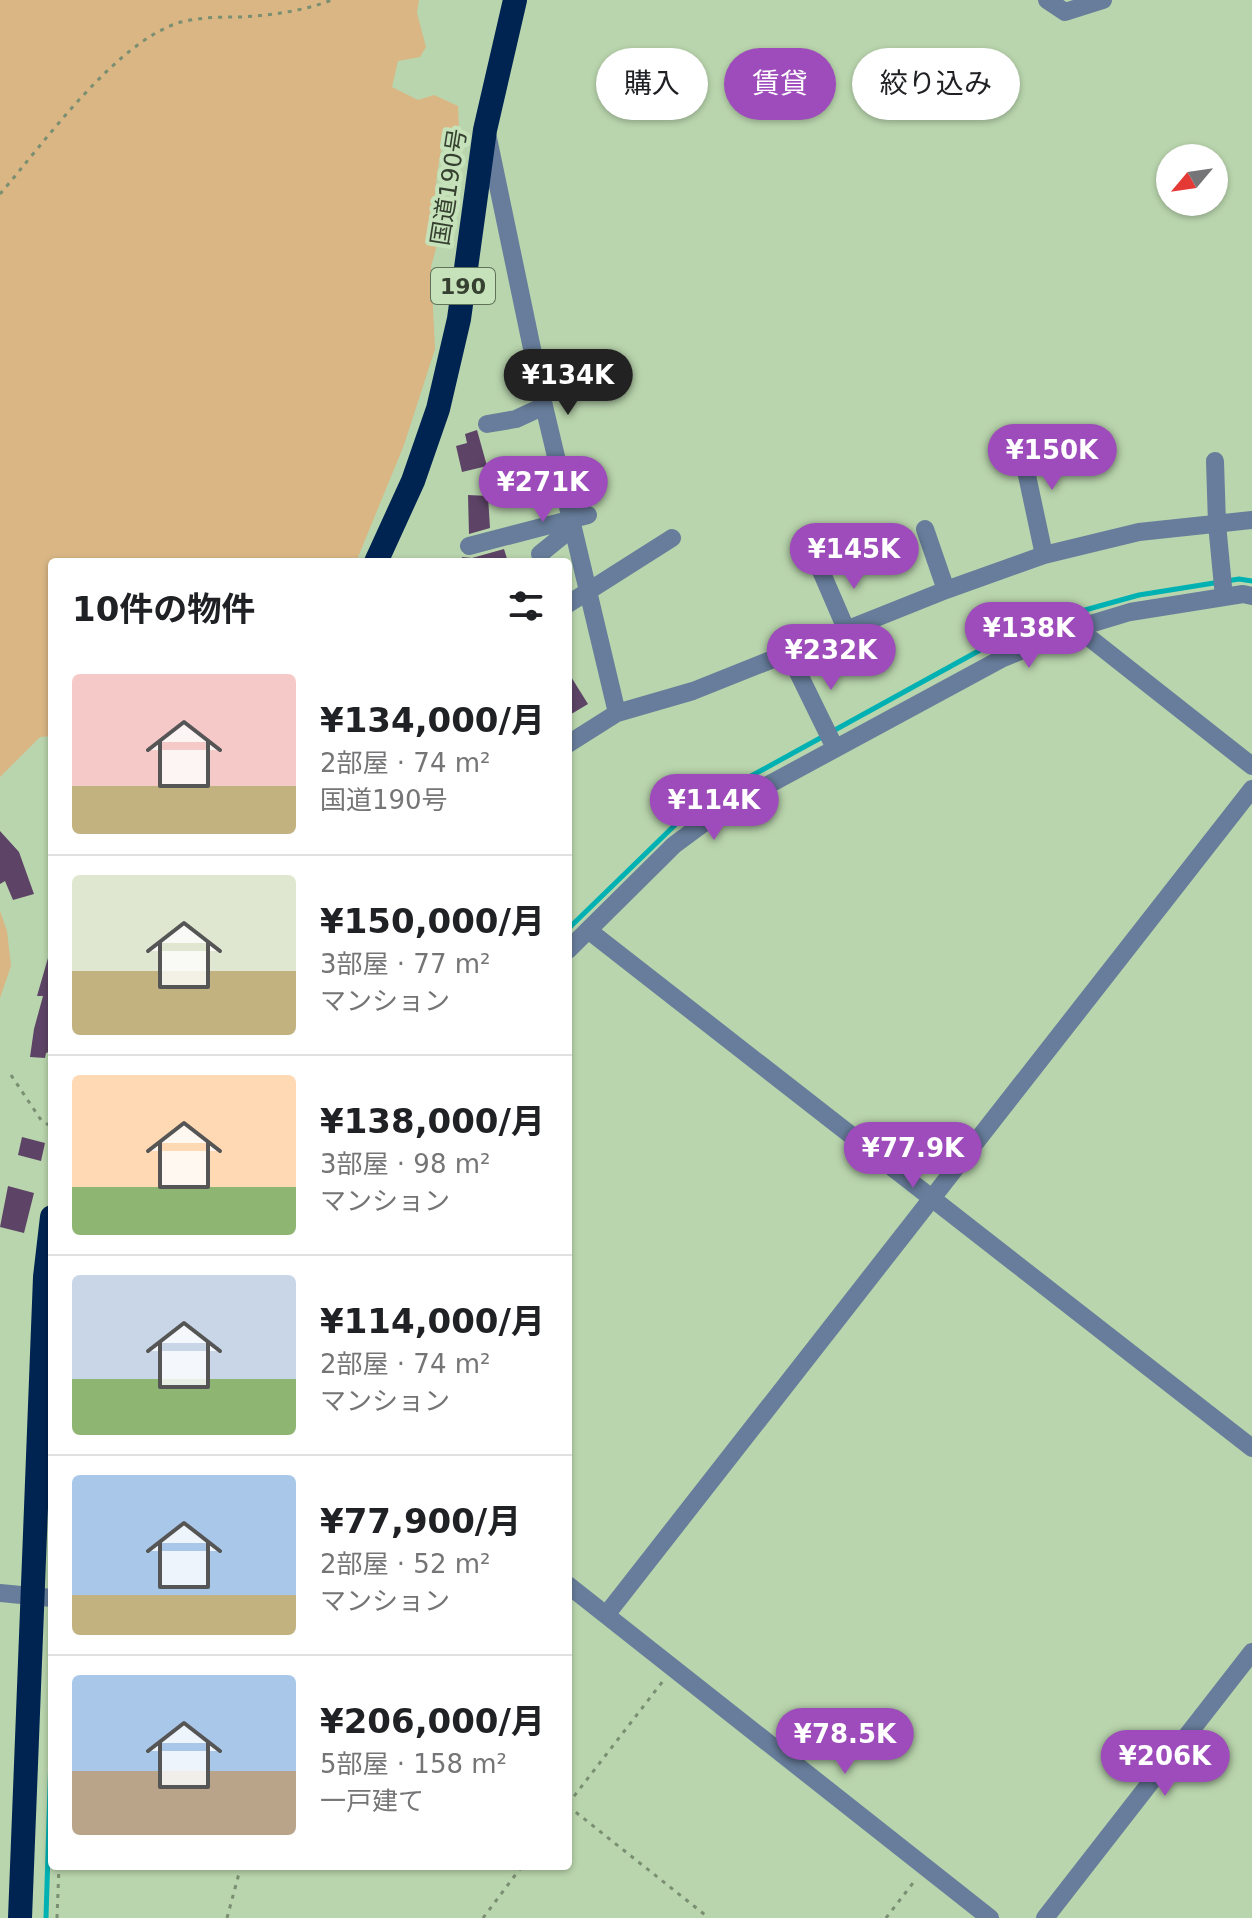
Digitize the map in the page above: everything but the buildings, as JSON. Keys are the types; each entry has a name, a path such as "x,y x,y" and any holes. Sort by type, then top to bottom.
{"highway":[{"name":"国道190号","path":"378,558 413,481 438,409 459,319 485,130 515,0"},
{"path":"20,1918 42,1597 40,1429 48,1251"}],"street":[{"path":"1047,0 1065,12 1103,0"},
{"path":"485,130 496,169 544,406 577,521 617,713"},
{"path":"487,424 516,419 544,406"},
{"path":"1019,438 1044,555"},
{"path":"1215,461 1224,597"},
{"path":"572,741 617,713 693,691 946,590 1044,555 1139,532 1252,520"},
{"path":"469,546 577,521"},
{"path":"540,554 577,521"},
{"path":"925,529 946,590"},
{"path":"572,601 672,538"},
{"path":"821,571 846,629"},
{"path":"572,946 686,837 720,811 1001,659 1077,628 1130,612 1243,594 1252,596"},
{"path":"1077,628 1252,766"},
{"path":"789,654 835,748"},
{"path":"606,1615 1252,789"},
{"path":"588,930 1252,1448"},
{"path":"40,1429 48,1414"},
{"path":"572,1588 990,1918"},
{"path":"0,1593 42,1597"},
{"path":"1045,1918 1252,1652"}],"path":[{"path":"0,194 85,94 130,50 179,23 208,17 306,10 332,0"},
{"path":"11,1075 41,1120 48,1124"},
{"path":"572,1800 673,1668"},
{"path":"572,1808 709,1918"},
{"path":"886,1918 926,1867"},
{"path":"57,1918 59,1870"},
{"path":"227,1918 240,1870"},
{"path":"483,1918 519,1870"}],"shaded area":[{"path":"0,0 419,0 417,13 426,47 420,57 398,61 392,87 418,100 434,95 458,106 459,130 441,150 436,182 442,226 431,267 435,349 404,445 358,558 48,558 48,736 40,737 0,777"},
{"path":"0,911 7,931 11,966 0,998"}],"waterway":[{"path":"833,731 993,643 1067,615 1139,595 1239,579 1252,581"},
{"path":"572,925 676,824 722,792 824,736"},
{"path":"46,1918 48,1853"}]}
